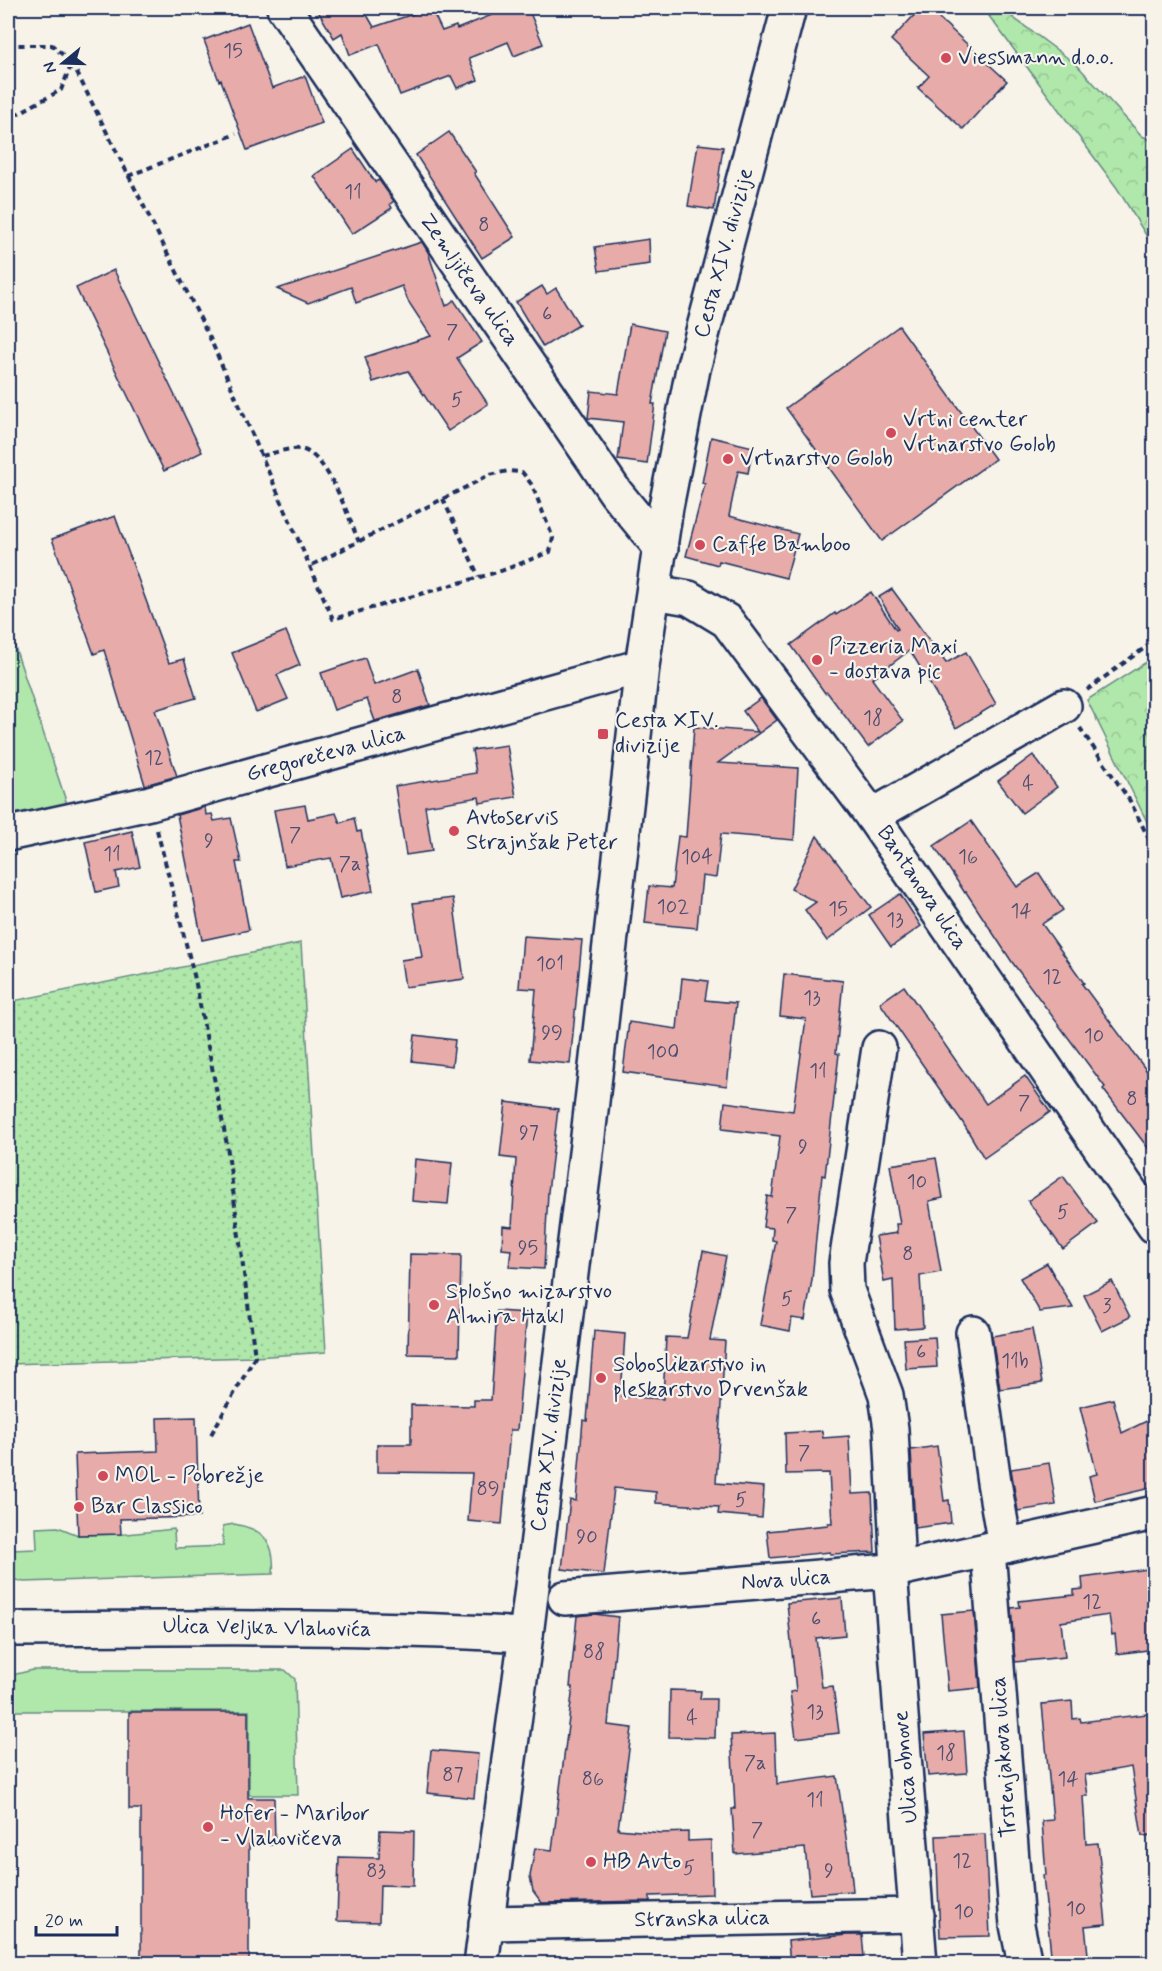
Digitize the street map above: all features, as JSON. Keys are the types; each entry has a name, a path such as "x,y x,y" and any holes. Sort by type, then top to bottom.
{"street":[{"name":"Zemljičeva ulica","path":"284,8 616,493 661,548"},
{"name":"Cesta XIV. divizije","path":"481,1964 526,1635 587,1145 642,666 666,507 693,369 789,8"},
{"name":"Bantanova ulica","path":"654,592 689,598 727,621 872,816 1155,1226"},
{"name":"Gregorečeva ulica","path":"8,834 150,803 642,666"},
{"path":"872,816 1064,706"},
{"name":"Ulica obnove","path":"879,1048 846,1263 848,1290 857,1322 886,1395 891,1429 894,1570 920,1964"},
{"path":"974,1333 994,1482 997,1548"},
{"name":"Nova ulica","path":"565,1598 894,1570 1155,1513"},
{"name":"Trstenjakova ulica","path":"997,1548 1017,1925 1025,1964"},
{"name":"Ulica Veljka Vlahovića","path":"8,1629 158,1627 405,1629 526,1635"},
{"name":"Stranska ulica","path":"486,1923 917,1915"}],"path":[{"path":"8,45 52,45 72,63 209,336 333,619 501,571 550,552 553,538 532,485 522,472 508,471 490,475 310,566"},
{"path":"8,119 61,90 72,63"},
{"path":"128,176 236,134"},
{"path":"262,456 284,450 301,449 314,456 330,476 359,542"},
{"path":"443,499 479,577"},
{"path":"1155,641 1064,706 1130,801 1155,849"},
{"path":"150,803 195,979 223,1122 255,1357 209,1438"}],"green space":[{"path":"1003,10 1077,65 1142,136 1154,141 1154,248 1117,188 989,16"},
{"path":"8,626 67,804 8,816"},
{"path":"1154,657 1154,836 1087,700"},
{"path":"301,943 326,1352 255,1357 8,1364 8,1002"},
{"path":"234,1524 253,1530 266,1539 272,1554 273,1574 24,1582 8,1578 8,1530 10,1550 37,1549 36,1528 58,1527 78,1535 127,1534 174,1529 175,1548 223,1546 223,1526"},
{"path":"33,1670 285,1670 295,1679 298,1795 249,1795 249,1711 11,1711 8,1707 8,1676"}],"building":[{"path":"316,8 363,8 374,27 431,8 442,31 456,26 457,29 509,8 528,8 543,44 514,56 508,42 469,58 478,80 457,88 451,76 400,95 379,44 350,55 342,33 334,38"},
{"name":"Viessmann d.o.o.","path":"921,8 928,8 1007,81 963,129 918,88 929,76 891,40"},
{"path":"248,23 272,88 305,76 322,123 247,150 204,40"},
{"path":"449,132 515,237 482,258 416,155"},
{"path":"698,144 723,147 714,210 688,206"},
{"path":"353,149 375,182 379,180 394,201 390,204 392,208 352,234 314,176"},
{"path":"649,239 650,264 599,271 595,247"},
{"path":"422,242 428,252 446,306 454,300 482,342 457,358 488,404 448,431 408,371 373,382 365,357 431,336 408,301 402,286 356,303 351,287 308,303 277,289"},
{"path":"114,270 202,452 164,471 76,288"},
{"path":"542,286 547,294 556,288 579,325 543,347 516,302"},
{"path":"630,324 665,331 652,404 655,404 647,464 618,460 623,422 588,418 591,391 618,394"},
{"name":"Vrtni center Vrtnarstvo Golob","path":"899,326 995,459 882,541 786,408"},
{"path":"711,437 753,447 748,473 738,471 729,516 798,534 786,578 719,561 718,565 686,556 705,484 702,483"},
{"path":"115,516 169,663 184,659 196,698 155,710 177,776 145,785 104,650 94,654 52,539"},
{"path":"892,589 946,663 966,652 996,704 956,728 910,650 872,679 903,721 868,747 791,645 835,613 836,615 871,592 896,630 898,629 879,597"},
{"path":"286,631 300,665 277,675 288,699 256,712 232,653"},
{"path":"365,658 374,685 418,669 430,705 375,721 367,699 334,710 321,673"},
{"path":"761,698 777,720 718,763 798,768 794,840 721,834 716,878 702,876 697,928 645,923 649,886 672,888 678,836 686,837 694,727 758,732 743,711"},
{"path":"507,745 516,797 480,803 479,797 425,806 432,851 406,855 395,786 476,773 472,750"},
{"path":"1033,755 1057,787 1022,813 998,781"},
{"path":"305,805 308,819 336,813 340,823 354,818 357,832 361,831 373,891 340,898 331,858 285,866 274,810"},
{"path":"205,807 206,815 212,814 214,821 231,818 241,862 236,862 249,930 202,940 177,815"},
{"path":"971,821 1017,887 1039,873 1063,910 1042,924 1084,983 1082,984 1155,1082 1155,1157 1012,962 934,846"},
{"path":"132,831 140,867 116,872 119,887 96,892 85,842"},
{"path":"817,836 871,907 827,941 805,910 816,902 791,889"},
{"path":"900,894 921,926 891,947 869,915"},
{"path":"453,898 464,979 405,987 401,960 422,957 413,903"},
{"path":"523,936 582,940 570,1064 530,1060 536,989 519,988"},
{"path":"784,974 843,981 836,1053 839,1054 825,1176 822,1175 812,1280 805,1320 792,1318 790,1331 760,1325 776,1241 772,1240 773,1228 763,1227 767,1196 772,1197 780,1136 722,1129 725,1102 793,1111 806,1019 780,1016"},
{"path":"682,978 708,981 705,1000 736,1003 727,1086 623,1072 629,1022 677,1029"},
{"path":"904,986 986,1104 1025,1076 1050,1112 984,1158 963,1123 880,1003"},
{"path":"415,1035 455,1040 452,1066 412,1061"},
{"path":"506,1102 558,1109 548,1192 544,1269 509,1267 511,1250 502,1249 503,1226 512,1227 516,1159 500,1157"},
{"path":"936,1158 943,1198 929,1201 941,1272 920,1276 923,1327 895,1329 893,1280 884,1282 876,1236 897,1233 896,1224 900,1224 890,1165"},
{"path":"415,1159 452,1163 448,1204 412,1201"},
{"path":"1063,1176 1098,1223 1063,1249 1028,1201"},
{"path":"703,1251 726,1256 710,1340 725,1341 716,1483 764,1487 762,1518 718,1514 719,1507 656,1503 656,1492 614,1488 604,1574 562,1569 570,1500 576,1501 583,1420 587,1421 594,1331 625,1334 621,1396 663,1399 666,1337 687,1338"},
{"name":"Splošno mizarstvo Almira Hakl","path":"410,1254 461,1255 459,1355 408,1354"},
{"path":"1047,1263 1073,1308 1040,1312 1020,1278"},
{"path":"1112,1281 1130,1317 1102,1331 1084,1295"},
{"path":"497,1311 527,1313 517,1430 510,1430 502,1524 468,1521 472,1473 377,1472 377,1444 411,1444 411,1405 474,1406 474,1400 491,1400"},
{"path":"1032,1329 1042,1383 1000,1389 992,1336"},
{"path":"935,1337 937,1367 906,1369 904,1339"},
{"path":"1113,1399 1122,1433 1155,1417 1155,1487 1095,1501 1089,1476 1097,1474 1080,1407"},
{"path":"196,1417 199,1517 120,1519 121,1534 78,1535 75,1454 158,1451 157,1418"},
{"path":"822,1431 823,1438 849,1436 852,1494 872,1493 875,1552 830,1554 830,1552 770,1558 767,1531 832,1523 829,1473 786,1474 785,1433"},
{"path":"937,1446 944,1501 949,1500 951,1523 915,1528 911,1450"},
{"path":"1049,1463 1056,1505 1018,1511 1011,1469"},
{"path":"1155,1568 1155,1649 1117,1654 1115,1634 1112,1635 1109,1615 1061,1622 1065,1657 1015,1662 1011,1608 1020,1607 1019,1601 1074,1595 1074,1590 1083,1589 1082,1578"},
{"path":"842,1598 845,1635 816,1638 822,1687 833,1686 839,1733 796,1738 790,1692 796,1691 787,1603"},
{"path":"974,1611 980,1688 948,1691 941,1614"},
{"path":"594,1614 618,1617 608,1725 632,1728 618,1829 662,1833 688,1832 688,1841 711,1840 712,1894 650,1896 650,1901 542,1903 533,1891 530,1876 535,1848 552,1850 573,1687 570,1687 577,1616"},
{"path":"670,1690 701,1691 700,1699 716,1699 715,1738 669,1737"},
{"path":"1072,1701 1073,1719 1080,1718 1081,1722 1155,1713 1155,1835 1142,1836 1131,1767 1085,1775 1088,1796 1083,1796 1086,1844 1098,1843 1106,1924 1085,1926 1089,1964 1052,1964 1043,1875 1046,1875 1042,1821 1053,1820 1042,1704"},
{"name":"Hofer - Maribor - Vlahovičeva","path":"129,1712 248,1712 248,1798 274,1798 275,1844 249,1844 249,1964 141,1964 141,1809 129,1809"},
{"path":"964,1731 967,1773 928,1776 924,1734"},
{"path":"775,1733 777,1784 837,1776 853,1891 810,1894 805,1848 735,1854 731,1735"},
{"path":"431,1750 478,1754 474,1798 427,1793"},
{"path":"380,1830 414,1831 413,1886 380,1885 379,1922 337,1921 339,1857 379,1858"},
{"path":"985,1834 990,1936 940,1937 936,1836"},
{"path":"862,1935 864,1957 846,1959 846,1964 790,1964 788,1941"}],"place":[{"name":"Viessmann d.o.o.","path":"946,58"},
{"name":"Vrtni center Vrtnarstvo Golob","path":"891,433"},
{"name":"Vrtnarstvo Golob","path":"728,459"},
{"name":"Caffe Bamboo","path":"700,545"},
{"name":"Pizzeria Maxi - dostava pic","path":"817,660"},
{"name":"Cesta XIV. divizije","path":"603,734"},
{"name":"Avtoservis Strajnšak Peter","path":"454,831"},
{"name":"Splošno mizarstvo Almira Hakl","path":"434,1305"},
{"name":"Soboslikarstvo in pleskarstvo Drvenšak","path":"601,1378"},
{"name":"MOL - Pobrežje","path":"103,1476"},
{"name":"Bar Classico","path":"79,1507"},
{"name":"Hofer - Maribor - Vlahovičeva","path":"208,1827"},
{"name":"HB Avto","path":"591,1862"}]}
